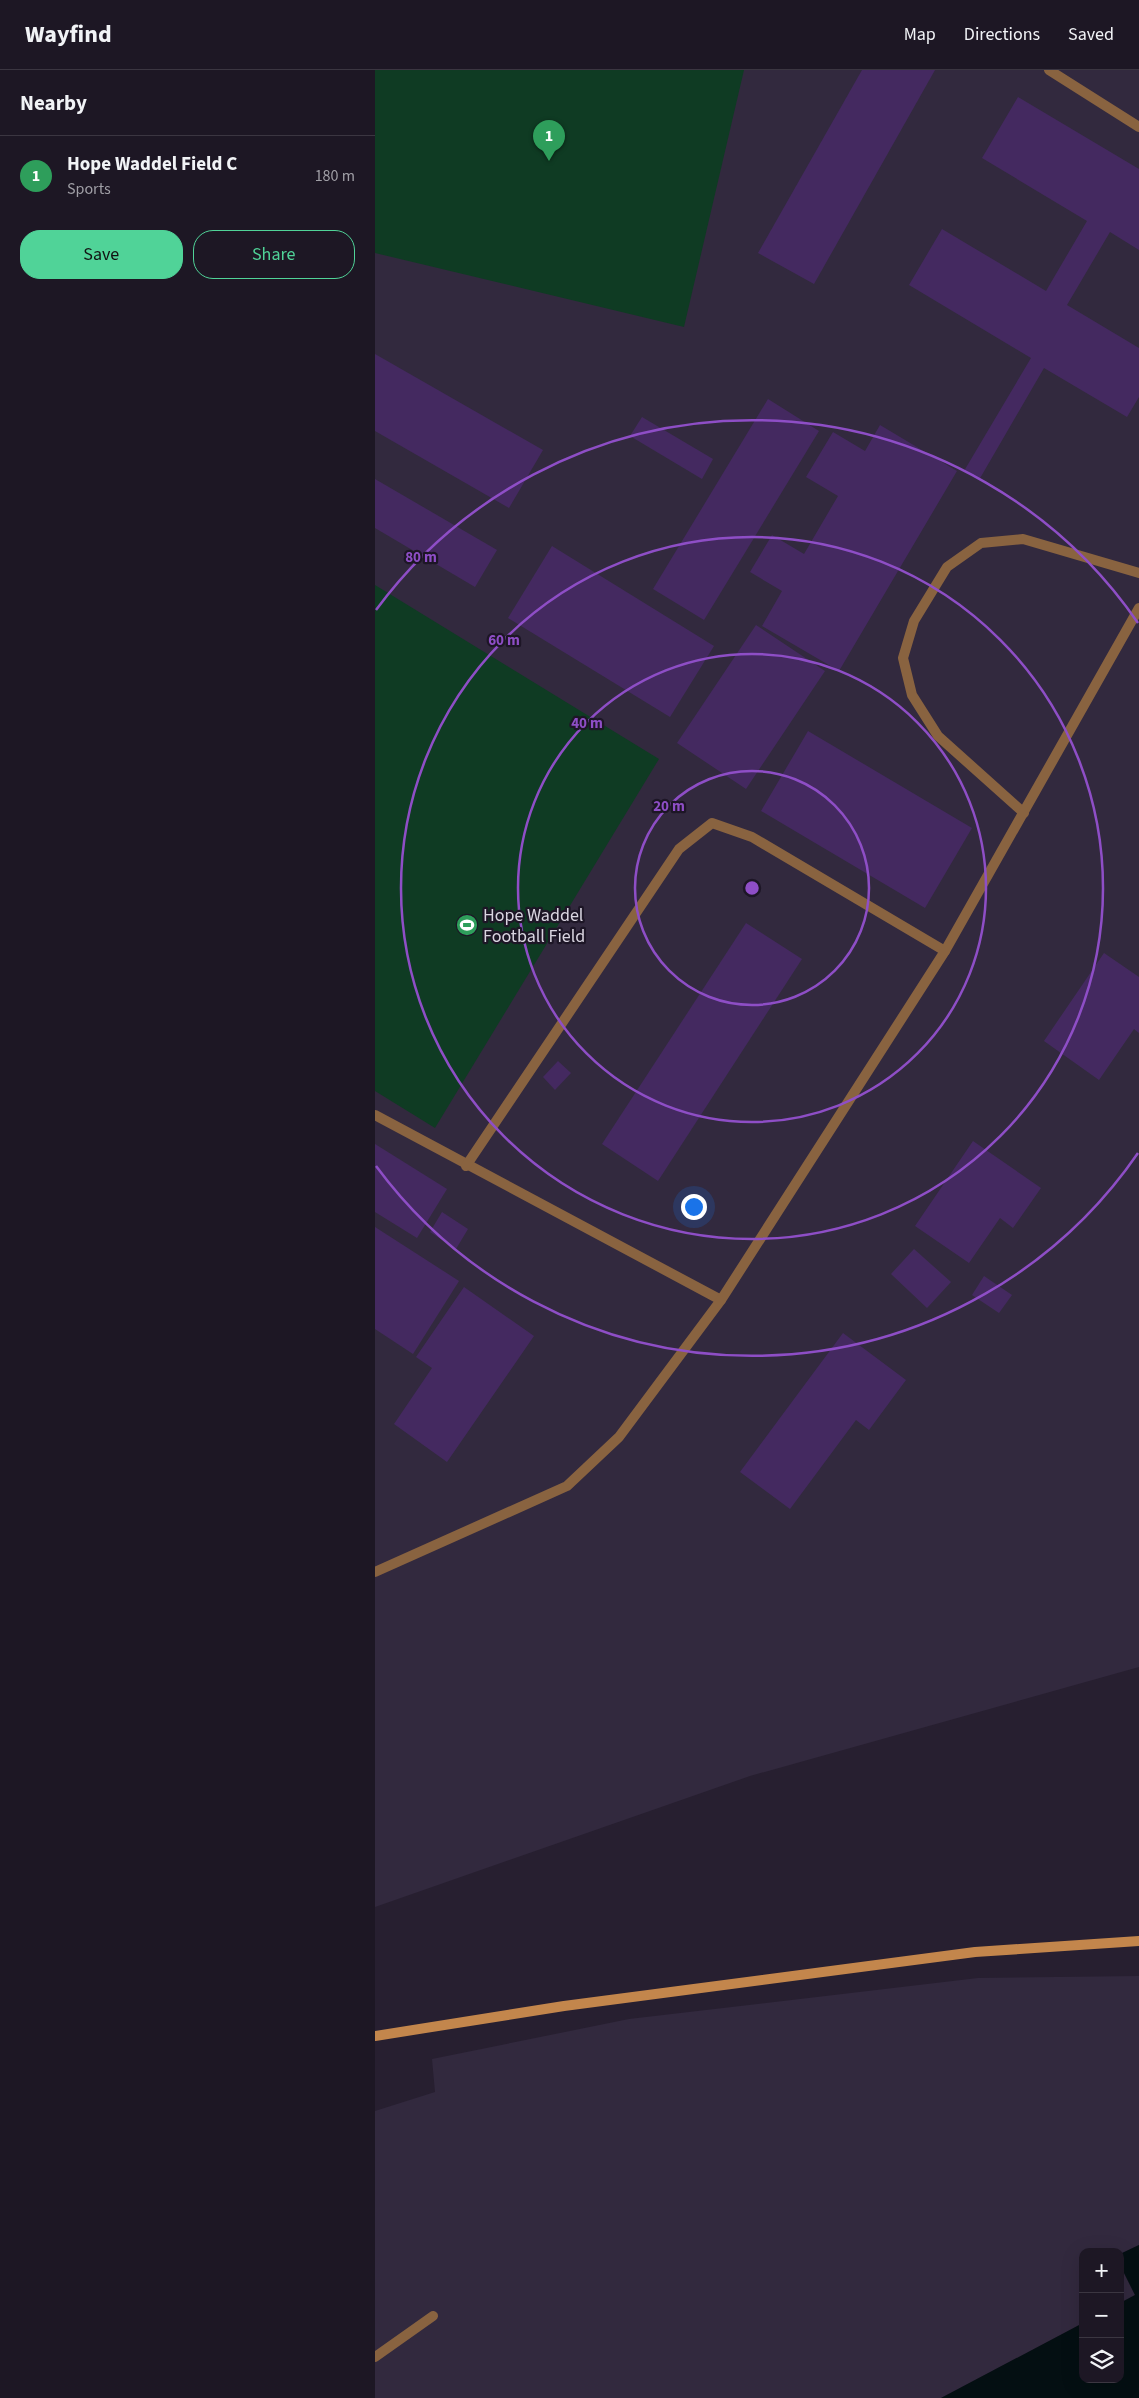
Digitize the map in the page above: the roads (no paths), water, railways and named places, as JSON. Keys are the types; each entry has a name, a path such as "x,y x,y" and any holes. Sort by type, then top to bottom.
{"street":[{"path":"375,2036 573,2004 975,1952 1139,1941"}],"lane":[{"path":"1049,70 1139,127"},
{"path":"1024,813 938,736 912,695 903,658 914,621 947,567 981,543 1023,539 1139,573"},
{"path":"375,1572 567,1486 619,1438 721,1300 945,951 1139,608"},
{"path":"466,1166 679,849 713,823 752,837 945,951"},
{"path":"375,1116 721,1300"},
{"path":"375,2357 433,2316"}],"place":[{"name":"Hope Waddel Field C","path":"549,161"},
{"name":"Hope Waddel Football Field","path":"467,925"}]}
